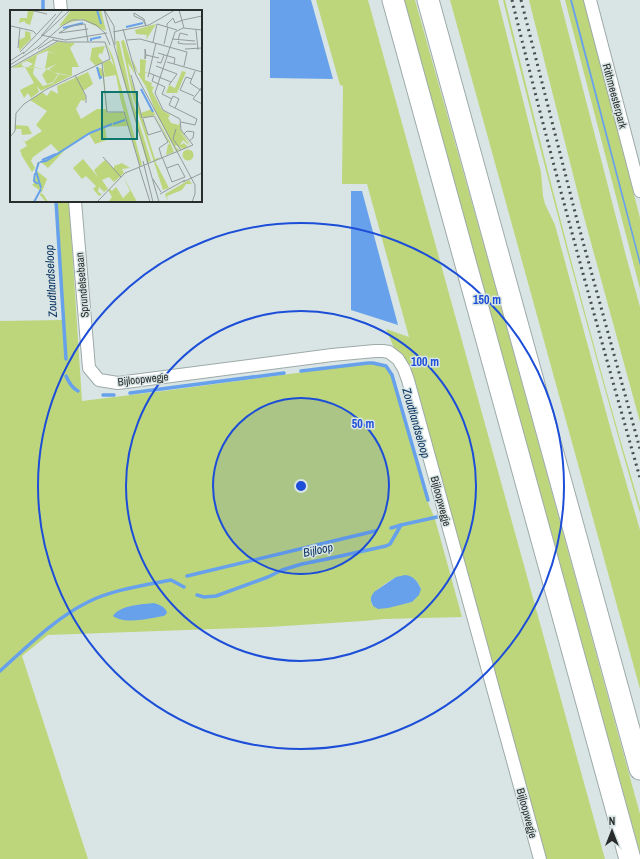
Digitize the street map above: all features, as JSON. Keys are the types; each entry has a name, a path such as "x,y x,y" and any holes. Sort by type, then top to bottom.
{"highway":[{"path":"393,0 630,859"},
{"path":"428,0 640,769"}],"street":[{"path":"60,0 61,10"},
{"name":"Rithmeesterpark","path":"590,0 640,191"},
{"name":"Sprundelsebaan","path":"75,202 89,368"},
{"name":"Bijloopwegje","path":"89,368 99,380 118,383 332,355 375,351 389,352 398,359 408,380 540,859"}],"green space":[{"path":"316,0 368,0 605,859 545,859 395,350 386,329 409,337 367,184 342,184 343,86 340,85"},
{"path":"404,0 415,0 500,303 640,814 640,853"},
{"path":"450,0 498,0 541,172 545,204 555,225 612,434 640,530 640,689"},
{"path":"503,0 505,0 570,254 640,507 640,513 569,257"},
{"path":"529,0 560,0 640,307 640,422 581,206"},
{"path":"565,0 584,0 640,218 640,289"},
{"path":"57,202 69,202 82,401 368,363 377,363 388,367 401,404 462,617 384,619 269,627 48,635 22,656 88,859 0,859 0,321 63,320","holes":["396,577 416,580 421,589 412,602 373,606 371,602 374,593"]}],"water":[{"path":"270,0 311,0 333,79 270,78"},
{"path":"570,0 572,0 640,260 640,266"},
{"path":"351,191 362,191 398,325 351,310"},
{"path":"405,575 411,576 415,579 421,589 419,595 412,602 388,608 378,609 373,606 371,597 374,592 396,577"},
{"path":"154,603 165,609 167,613 164,616 124,620 113,616 116,612 126,607"}],"waterway":[{"name":"Zoudtlandseloop","path":"43,0 43,10"},
{"name":"Zoudtlandseloop","path":"56,202 66,359"},
{"name":"Zoudtlandseloop","path":"301,371 368,363 386,366 392,375 428,500"},
{"name":"Zoudtlandseloop","path":"130,393 284,373"},
{"name":"Zoudtlandseloop","path":"66,376 71,385 78,391"},
{"name":"Zoudtlandseloop","path":"103,395 114,395"},
{"name":"Bijloop","path":"197,595 204,597 216,596 268,577 282,570 302,564 386,546 390,544 401,525 437,517"},
{"name":"Bijloop","path":"391,528 401,525"},
{"path":"187,576 375,531"},
{"name":"Bijloop","path":"0,671 64,616 88,602 107,594 129,588 171,580 184,587"}],"railway":[{"path":"512,0 542,120 606,359 640,478"},
{"path":"521,0 577,220 640,449"}]}
